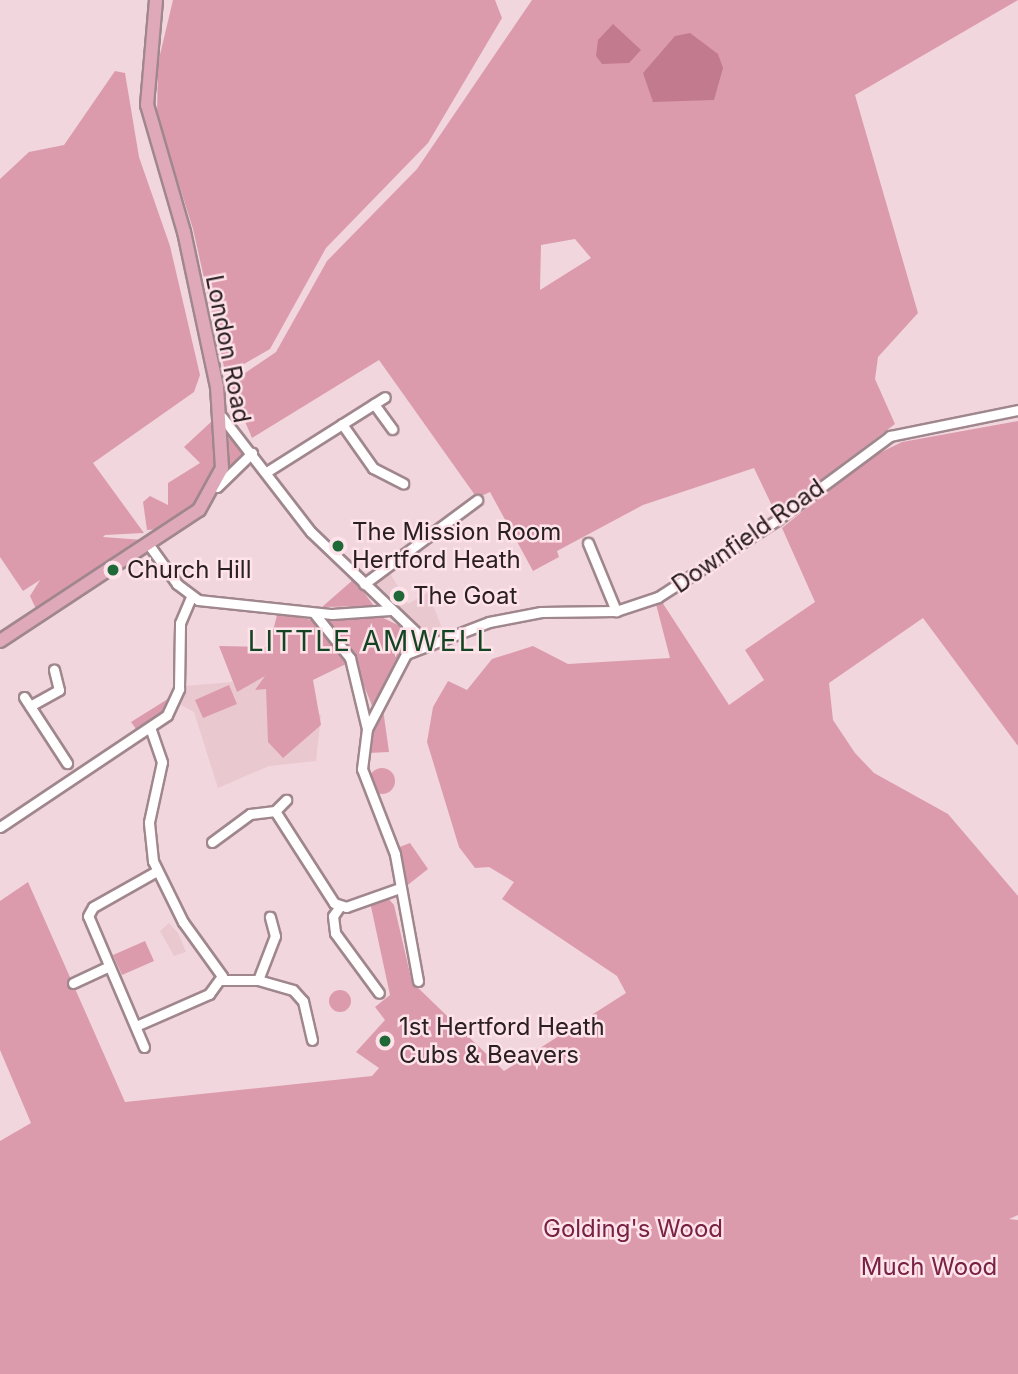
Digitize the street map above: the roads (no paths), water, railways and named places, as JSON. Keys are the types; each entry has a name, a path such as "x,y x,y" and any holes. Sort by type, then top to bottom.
{"main road":[{"name":"London Road","path":"156,0 147,105 184,232 222,417 216,487"},
{"path":"0,641 199,510 216,487"}],"street":[{"path":"268,471 385,397"},
{"path":"374,404 392,429"},
{"name":"Downfield Road","path":"412,650 426,642 541,612 616,611 696,577 890,436 1018,410"},
{"path":"222,417 268,471 301,520 390,610 426,642"},
{"path":"342,424 373,468 403,483"},
{"path":"216,487 253,453"},
{"path":"364,584 477,500"},
{"path":"588,543 616,611"},
{"path":"149,545 191,597 313,612 390,610"},
{"path":"0,827 58,785 150,728 175,703 180,623 191,597"},
{"path":"313,612 349,658 367,729 363,774 395,855 418,981"},
{"path":"367,729 412,650 407,626"},
{"path":"30,706 59,690 54,670"},
{"path":"24,696 67,764"},
{"path":"150,728 162,762 149,836 158,871 221,980"},
{"path":"67,764 89,766"},
{"path":"58,785 67,764"},
{"path":"212,842 256,811 275,811 286,800"},
{"path":"275,811 340,906 335,933 379,993"},
{"path":"145,1046 109,966 90,911 158,871"},
{"path":"340,906 400,888"},
{"path":"258,980 275,936 270,917"},
{"path":"74,983 109,966"},
{"path":"136,1026 209,994 221,980 258,980 297,993 312,1040"}],"place":[{"name":"The Mission Room Hertford Heath","path":"338,546"},
{"name":"Church Hill","path":"113,570"},
{"name":"The Goat","path":"399,596"},
{"name":"1st Hertford Heath Cubs & Beavers","path":"385,1041"}],"district":[{"name":"LITTLE AMWELL","path":"371,641"}],"park label":[{"name":"Golding's Wood","path":"633,1229"},
{"name":"Much Wood","path":"929,1267"}]}
